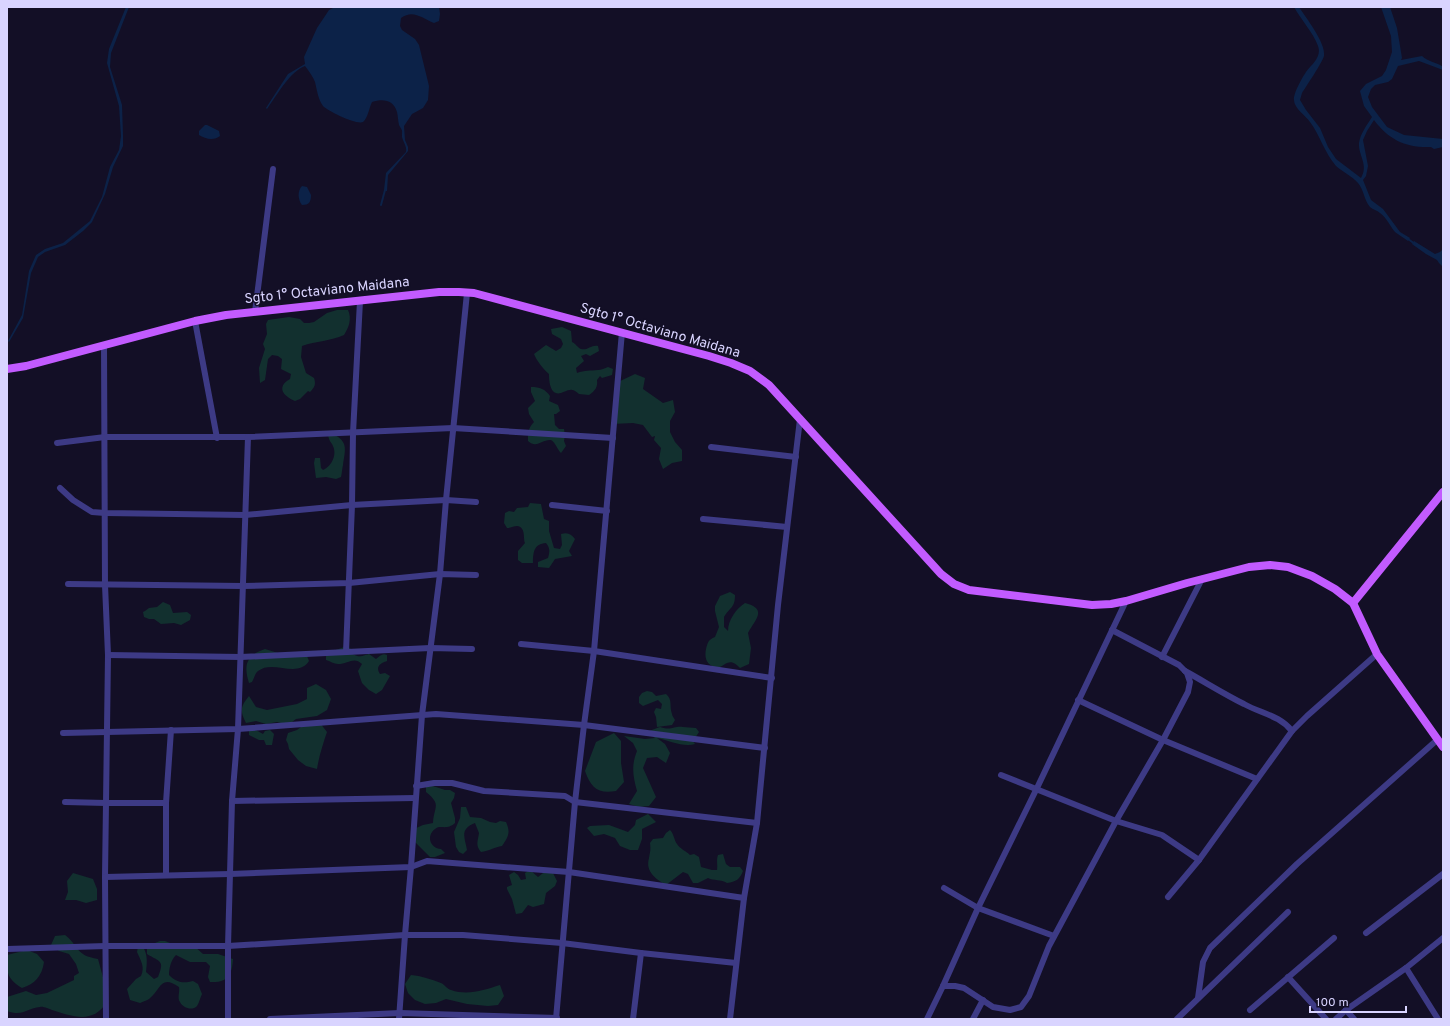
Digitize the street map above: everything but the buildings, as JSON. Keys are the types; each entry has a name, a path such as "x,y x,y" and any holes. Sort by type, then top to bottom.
{"main road":[{"name":"Sgto 1° Octaviano Maidana","path":"7,369 26,366 195,321 226,315 439,292 467,293 622,332 709,356 731,363 750,372 769,385 941,574 954,584 969,590 1092,605 1111,604 1249,567 1270,565 1288,567 1318,580 1335,589 1352,602"},
{"path":"1443,492 1352,602 1377,654 1437,740 1443,746"}],"street":[{"path":"255,312 274,169"},
{"path":"400,1016 422,715 440,574 467,293"},
{"path":"346,652 352,505 353,433 360,301"},
{"path":"195,321 218,438"},
{"path":"270,1019 400,1016 556,1018 575,802 594,651 622,332"},
{"path":"104,345 105,584 108,655 105,877 106,1019"},
{"path":"730,1019 744,898 757,823 778,605 800,419"},
{"path":"57,443 105,437 248,438 453,428 613,438"},
{"path":"228,1019 228,946 232,801 238,729 248,438"},
{"path":"711,447 796,457"},
{"path":"60,488 73,500 92,512 105,513 245,515 352,505 446,500 476,502"},
{"path":"552,505 607,511"},
{"path":"703,519 787,527"},
{"path":"68,584 243,586 349,582 440,574 476,574"},
{"path":"1162,657 1202,579"},
{"path":"927,1019 978,908 1126,601"},
{"path":"943,986 964,988 993,1007 1010,1010 1021,1006 1029,996 1054,936 1188,692 1190,682 1187,673 1179,665 1112,630"},
{"path":"522,644 594,651 772,678"},
{"path":"108,655 241,657 430,648 472,648"},
{"path":"1168,897 1199,860 1292,731 1377,654"},
{"path":"1182,669 1246,705 1280,719 1292,731"},
{"path":"1078,700 1163,740 1257,779"},
{"path":"63,733 238,729 436,714 584,725 765,748"},
{"path":"166,875 166,803 171,730"},
{"path":"1198,998 1204,962 1210,948 1297,864 1437,740"},
{"path":"1001,775 1037,788 1116,821 1162,835 1199,860"},
{"path":"416,786 434,783 452,783 484,791 565,796 575,802 757,823"},
{"path":"232,801 415,798"},
{"path":"65,802 166,803"},
{"path":"105,877 411,867 427,861 569,872 744,898"},
{"path":"1366,933 1443,874"},
{"path":"944,888 978,908 1054,936"},
{"path":"1177,1019 1288,912"},
{"path":"7,949 106,946 228,946 405,936 463,935 562,943 736,963"},
{"path":"1250,1010 1334,938"},
{"path":"1336,1019 1346,1010 1406,968 1443,938"},
{"path":"633,1019 641,953"},
{"path":"1406,968 1438,1019"},
{"path":"1288,977 1326,1019"},
{"path":"973,1019 983,1000"},
{"path":"1346,1010 1354,1019"}],"green space":[{"path":"337,310 348,310 349,313 349,323 344,335 334,339 302,346 301,357 306,373 315,380 315,385 310,392 308,391 300,399 295,401 284,394 282,388 283,385 290,379 291,374 281,369 282,359 278,356 272,355 268,359 265,380 260,383 259,368 265,349 263,344 267,334 266,324 268,320 289,317 300,319 304,323 309,323 314,322 327,313"},
{"path":"562,327 571,331 572,342 580,348 585,349 598,346 599,351 590,356 586,354 581,356 584,361 576,368 577,373 599,370 608,367 613,369 612,375 602,378 600,376 597,380 596,389 589,395 579,394 571,390 561,393 554,392 549,380 549,374 540,365 534,354 546,345 556,351 561,348 563,344 561,339 552,334 551,329"},
{"path":"635,374 645,378 643,389 663,403 673,400 675,412 670,421 670,432 675,442 682,450 682,461 672,463 663,469 659,459 661,448 654,440 655,436 652,437 643,425 633,423 612,424 616,383"},
{"path":"531,387 544,390 550,396 549,401 558,405 560,411 554,414 555,425 559,429 564,429 564,441 566,446 561,453 551,440 537,444 528,441 529,431 534,422 529,414 528,408 535,401 531,392"},
{"path":"333,434 342,440 345,447 341,477 336,479 326,477 316,478 314,463 315,458 320,458 321,468 323,470 329,466 333,459 334,448 328,435"},
{"path":"530,503 541,504 544,519 549,521 549,531 554,548 560,549 562,545 561,534 569,534 575,539 569,551 572,556 555,559 549,568 538,567 538,562 548,558 549,550 546,543 539,545 535,549 533,563 522,563 518,560 518,551 525,543 523,530 517,526 507,528 504,523 505,513 509,511 514,512 517,508 528,507"},
{"path":"730,592 735,595 735,599 733,605 724,617 724,627 728,631 729,623 733,615 745,603 756,609 758,616 748,633 751,648 749,664 740,668 734,663 729,662 718,668 711,666 707,662 705,656 706,649 711,639 715,637 719,627 715,606 720,596"},
{"path":"163,602 170,605 173,613 187,612 191,615 190,620 181,625 174,623 161,624 154,619 144,617 143,612 149,608 157,607"},
{"path":"347,646 351,649 352,654 357,656 369,654 376,659 382,655 387,655 387,661 378,667 380,674 385,673 390,676 382,690 376,694 362,683 358,671 362,664 359,662 354,660 342,664 335,664 326,660 326,655 330,652"},
{"path":"265,649 278,653 307,656 309,661 304,666 292,669 271,667 264,668 257,672 252,682 249,683 246,671 248,661 254,654"},
{"path":"316,684 326,690 331,699 327,710 317,716 296,719 288,725 277,722 266,724 256,721 246,723 242,709 249,696 256,707 267,710 297,704 307,699 307,688"},
{"path":"647,691 652,692 656,696 666,694 668,696 672,715 675,720 672,725 657,727 654,712 656,708 661,709 662,704 658,700 643,706 639,703 639,697 642,693"},
{"path":"320,723 327,732 317,769 306,766 298,760 289,749 286,740 288,733 301,727"},
{"path":"660,727 667,729 680,727 696,728 699,732 693,741 695,744 691,745 657,738 665,744 670,753 666,763 657,757 647,758 643,768 656,797 649,806 639,807 629,804 637,791 633,771 637,751 633,743 624,736 645,739 655,738 649,736 649,731"},
{"path":"249,729 254,729 263,734 265,731 270,730 274,734 272,745 266,745 264,740 259,740 249,735"},
{"path":"614,733 621,741 621,763 624,782 616,791 604,792 593,786 585,771 596,742"},
{"path":"430,785 445,790 450,790 455,793 451,803 455,823 449,827 439,827 435,829 430,838 430,841 434,846 441,849 445,853 435,857 430,857 411,838 414,829 433,823 436,803 426,792 426,787"},
{"path":"461,807 466,807 470,817 481,818 496,823 500,821 506,822 508,835 502,846 481,852 477,845 479,833 475,823 467,828 464,834 467,850 463,854 459,852 456,847 454,832 460,818"},
{"path":"648,814 656,822 642,829 642,839 638,850 630,850 620,846 615,838 604,834 594,836 587,828 590,826 609,825 628,832 635,825 636,820"},
{"path":"670,830 680,847 690,855 694,854 699,857 701,867 717,870 718,855 723,854 726,864 730,867 740,867 743,871 740,876 737,880 727,883 708,878 698,883 693,883 688,874 683,872 666,885 662,883 655,878 650,871 648,863 650,843 653,839 663,838"},
{"path":"530,870 538,877 547,870 552,871 557,881 555,886 546,893 544,904 533,907 528,905 522,913 516,914 512,899 507,889 507,887 512,885 509,875 514,872 521,880 526,879 525,873"},
{"path":"73,873 93,879 97,889 97,900 86,903 76,900 65,900 68,892 67,881"},
{"path":"65,935 82,953 98,959 104,981 107,1002 102,1009 96,1014 82,1017 68,1015 43,1007 21,1013 12,1013 7,1011 7,997 26,991 36,995 47,993 74,980 74,976 79,973 76,964 69,954 59,951 51,945 55,936"},
{"path":"160,941 194,946 203,954 218,954 233,959 230,974 221,981 210,982 208,977 210,966 206,962 190,962 176,955 171,964 169,975 180,982 193,981 198,984 202,994 195,1008 190,1009 183,1006 179,999 179,987 168,982 161,985 149,999 140,1003 130,1000 127,989 136,979 141,976 143,970 137,952 138,947 143,947 145,950 147,959 146,972 154,979 158,977 161,964 158,960 147,954 147,949 150,945"},
{"path":"27,950 37,954 44,962 42,971 37,979 31,984 22,988 10,978 8,974 7,955"},
{"path":"411,975 434,980 457,992 476,992 500,985 504,996 498,1005 488,1006 467,1004 446,999 436,1003 425,1004 415,1000 408,993 405,984"}],"water":[{"path":"126,7 129,7 111,53 110,67 122,105 123,146 113,167 105,194 92,222 65,245 45,252 38,257 31,273 23,318 9,342 8,341 22,315 29,271 36,255 45,249 63,243 90,221 102,197 110,167 119,150 121,136 119,106 107,63 109,49"},
{"path":"335,7 439,7 439,21 434,23 414,14 405,15 401,18 400,26 402,30 415,39 419,45 429,86 428,100 423,108 412,114 404,126 405,140 408,151 388,175 387,191 384,190 386,173 406,152 396,108 391,103 384,100 372,102 363,122 342,117 323,106 315,82 305,66 294,73 267,109 266,108 288,74 305,64 304,57 317,28 329,10"},
{"path":"1294,7 1299,7 1319,38 1324,51 1323,59 1302,93 1300,100 1320,128 1328,147 1336,159 1361,178 1364,164 1359,143 1362,133 1372,117 1364,106 1360,91 1366,84 1382,76 1386,70 1392,52 1391,36 1381,7 1390,7 1397,28 1402,58 1401,60 1422,56 1427,60 1443,67 1443,70 1419,61 1398,66 1392,79 1388,82 1375,85 1371,89 1368,97 1372,107 1387,127 1404,135 1443,139 1443,147 1434,149 1431,147 1406,144 1392,138 1374,120 1363,140 1368,166 1366,176 1363,180 1371,200 1383,209 1400,232 1410,238 1408,241 1395,232 1387,220 1379,212 1370,207 1358,183 1336,166 1328,155 1308,119 1294,103 1296,90 1306,72 1318,57 1319,50 1313,36"},
{"path":"205,125 219,131 220,136 215,139 210,139 199,135 199,131"},
{"path":"302,186 307,187 311,195 311,200 309,203 304,205 302,205 299,198 299,190"},
{"path":"1414,241 1435,254 1443,249 1443,267 1437,260 1412,244"}],"waterway":[{"path":"381,205 385,190"},
{"path":"1408,239 1415,244"}]}
